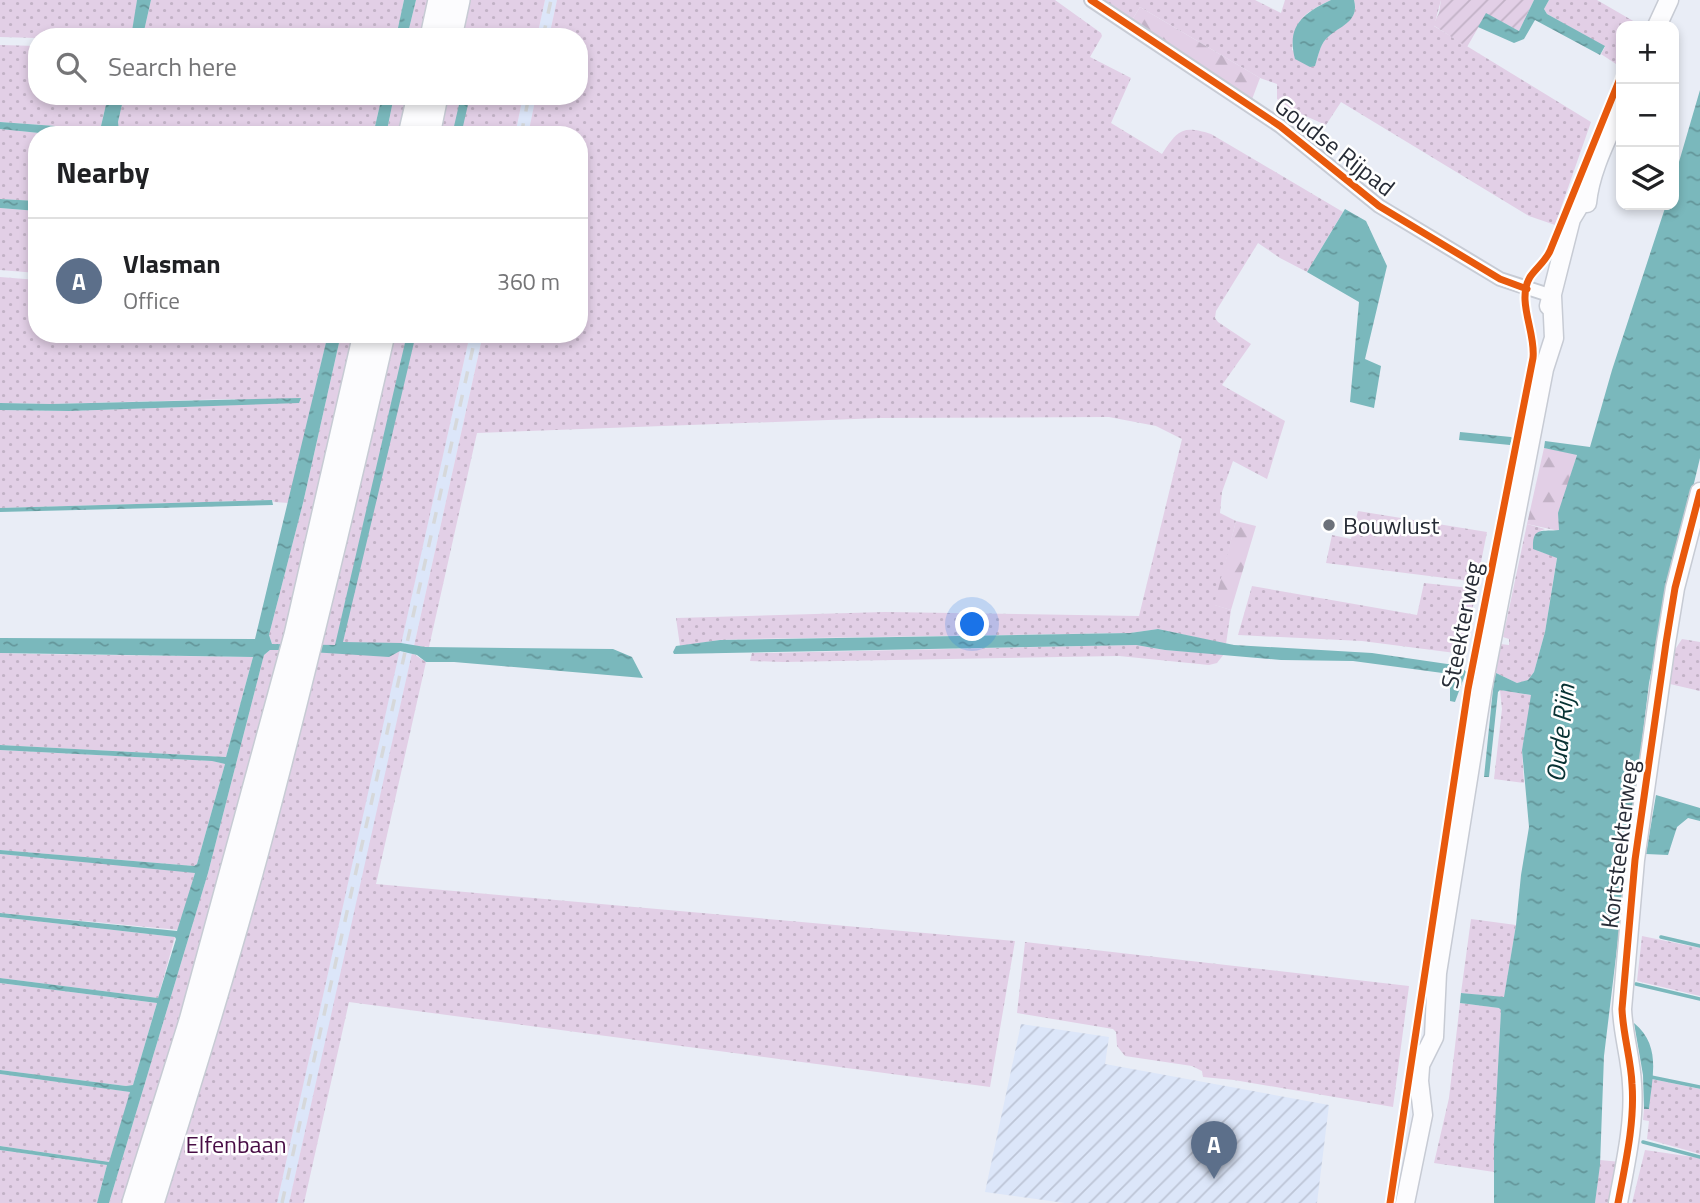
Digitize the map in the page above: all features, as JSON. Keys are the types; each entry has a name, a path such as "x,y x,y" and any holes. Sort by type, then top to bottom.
{"highway":[{"path":"434,28 440,0"},
{"path":"452,28 458,0"},
{"path":"413,126 417,105"},
{"path":"430,126 434,105"},
{"path":"304,635 363,343"},
{"path":"134,1203 297,663 381,343"},
{"path":"152,1203 265,820 297,663"}],"main road":[{"path":"1659,21 1669,0"},
{"name":"Steekterweg","path":"1405,1203 1423,1115 1419,1082 1421,1063 1434,1037 1437,973 1480,701 1544,369 1545,316 1565,246 1587,206 1588,191 1616,120"},
{"name":"Kortsteekterweg","path":"1618,1203 1632,1112 1632,1084 1623,1033 1622,1009 1635,860 1670,616 1700,492"}],"street":[{"name":"Goudse Rijpad","path":"1091,0 1280,126 1379,206 1500,279 1552,296"}],"shaded area":[{"path":"545,0 557,0 551,28 539,28"},
{"path":"521,105 534,105 530,126 517,126"},
{"path":"468,343 481,343 414,646 401,643"},
{"path":"399,651 412,653 357,903 289,1203 277,1203"},
{"path":"1021,1024 1109,1037 1105,1064 1329,1105 1317,1203 1065,1203 985,1192"}],"green space":[{"path":"0,0 137,0 135,15 142,28 28,28 28,38 0,37"},
{"path":"151,0 404,0 398,28 145,28"},
{"path":"416,0 431,0 424,28 409,28"},
{"path":"465,0 545,0 539,28 459,28"},
{"path":"557,0 1055,0 1101,33 1102,36 1090,57 1131,78 1111,123 1162,154 1172,139 1182,132 1193,130 1211,134 1343,212 1307,272 1258,243 1216,311 1215,318 1218,322 1251,344 1222,385 1285,421 1267,479 1233,461 1222,492 1220,513 1236,521 1215,605 1231,610 1226,644 1158,629 1130,633 720,640 680,646 676,618 885,612 1139,616 1182,439 1156,426 1109,417 881,418 477,433 429,647 414,646 481,343 588,343 588,126 530,126 534,105 588,105 588,28 551,28"},
{"path":"1100,0 1255,0 1281,13 1285,0 1331,0 1302,18 1293,39 1292,50 1315,65 1324,42 1354,14 1354,0 1441,0 1434,26 1591,122 1555,225 1529,216 1341,102 1326,125 1294,111 1277,99 1277,84 1260,78 1140,7 1132,20"},
{"path":"1441,0 1534,0 1519,31 1486,14 1467,47 1433,25"},
{"path":"1549,0 1597,0 1633,21 1616,21 1616,64 1601,54 1605,47 1547,14 1544,9"},
{"path":"1140,7 1260,78 1251,102 1132,20"},
{"path":"0,45 28,46 28,105 106,105 101,126 0,122"},
{"path":"122,105 380,105 375,126 118,126"},
{"path":"392,105 407,105 403,126 388,126"},
{"path":"442,105 521,105 517,126 437,126"},
{"path":"0,129 28,132 28,201 0,199"},
{"path":"0,208 28,210 28,272 0,270"},
{"path":"0,277 28,279 28,343 326,343 289,503 272,500 0,508 0,410 69,411 235,405 235,399 0,403"},
{"path":"339,343 355,343 310,537 281,644 272,644 269,635 303,503"},
{"name":"Elfenbaan","path":"390,343 468,343 277,1203 161,1203"},
{"path":"1544,448 1577,454 1559,531 1527,524"},
{"path":"1358,511 1487,532 1477,582 1326,563 1332,535 1351,539"},
{"path":"1236,521 1256,526 1231,610 1214,605"},
{"path":"1527,524 1545,529 1540,531 1538,551 1557,557 1545,632 1534,672 1528,680 1517,683 1496,673 1500,644 1509,645 1509,639 1503,637"},
{"path":"1424,583 1470,588 1476,592 1463,654 1362,641 1238,635 1252,586 1417,615"},
{"path":"1682,639 1700,642 1700,691 1670,684 1674,651"},
{"path":"1136,645 1224,654 1217,663 1209,665 1119,656 750,661 752,653"},
{"path":"270,650 280,650 245,789 187,996 126,1203 109,1203 208,873 264,655"},
{"path":"0,653 253,657 226,757 0,745"},
{"path":"412,653 426,662 376,884 1015,941 990,1087 349,1002 304,1203 289,1203"},
{"path":"1500,690 1532,695 1522,750 1524,783 1494,779 1502,709"},
{"path":"0,750 213,761 225,764 197,864 194,866 0,850"},
{"path":"0,854 195,873 179,930 0,913"},
{"path":"0,917 175,937 158,998 0,978"},
{"path":"1471,919 1516,925 1504,998 1461,993"},
{"path":"1642,936 1700,948 1700,996 1637,981"},
{"path":"1025,942 1409,986 1393,1107 1203,1077 1202,1071 1192,1066 1125,1056 1117,1046 1116,1032 1113,1029 1017,1013"},
{"path":"0,983 157,1003 133,1085 0,1070"},
{"path":"1460,1003 1501,1010 1494,1172 1434,1163 1449,1098"},
{"path":"0,1074 131,1092 109,1162 0,1146"},
{"path":"1652,1079 1700,1089 1700,1154 1647,1139 1649,1121 1643,1120 1644,1109 1649,1109"},
{"path":"0,1150 107,1165 97,1203 0,1203"},
{"path":"1645,1150 1700,1158 1700,1203 1632,1203"},
{"path":"1600,1160 1621,1162 1613,1203 1595,1203"}],"water":[{"path":"137,0 151,0 145,28 132,28"},
{"path":"404,0 416,0 409,28 398,28"},
{"path":"1331,0 1354,0 1354,14 1326,39 1315,66 1310,67 1295,59 1295,29 1305,15"},
{"path":"1534,0 1549,0 1544,9 1547,14 1605,46 1600,55 1535,20 1524,39 1514,43 1478,27 1486,13 1519,31"},
{"name":"Oude Rijn","path":"1700,90 1700,458 1649,683 1604,1056 1600,1165 1595,1203 1494,1203 1494,1143 1501,1010 1460,1003 1461,993 1504,997 1529,827 1522,750 1531,695 1500,690 1498,692 1489,777 1484,777 1494,679 1496,673 1517,683 1528,680 1534,672 1545,632 1557,558 1533,549 1533,542 1536,533 1559,530 1558,513 1577,455 1544,448 1545,441 1590,447 1664,210 1679,210 1679,162"},
{"path":"106,105 122,105 118,126 101,126"},
{"path":"380,105 392,105 388,126 375,126"},
{"path":"459,105 468,105 463,126 454,126"},
{"path":"0,122 55,126 28,126 28,132 0,129"},
{"path":"0,199 28,201 28,210 0,208"},
{"path":"1345,209 1366,221 1387,266 1365,359 1381,366 1374,408 1350,402 1359,302 1307,272"},
{"path":"326,343 339,343 303,503 269,635 272,644 335,645 405,343 414,343 343,642 401,643 425,647 613,649 632,657 643,678 426,662 417,655 400,651 389,657 280,650 270,650 264,655 208,873 109,1203 97,1203 107,1165 0,1150 0,1146 109,1162 130,1092 0,1074 0,1070 133,1085 157,1003 0,983 0,978 158,998 176,939 0,917 0,913 177,931 195,873 0,854 0,850 194,866 197,864 225,764 212,761 0,750 0,745 226,757 253,657 0,653 0,638 255,639"},
{"path":"301,398 299,403 69,411 0,410 0,403"},
{"path":"1460,432 1512,438 1510,445 1459,440"},
{"path":"272,500 273,505 0,512 0,508"},
{"path":"1158,629 1234,645 1372,653 1461,666 1466,672 1455,702 1450,701 1450,674 1353,661 1281,660 1136,645 673,652 676,646 720,640 1130,633"},
{"path":"1656,795 1700,808 1700,821 1688,818 1677,827 1668,855 1646,854"},
{"path":"1634,1023 1643,1032 1652,1052 1653,1074 1649,1109 1644,1109 1643,1075"}],"waterway":[{"path":"1661,937 1700,946"},
{"path":"1636,984 1700,999"},
{"path":"1651,1077 1700,1087"},
{"path":"1643,1142 1700,1157"}],"railway":[{"path":"545,28 551,0"},
{"path":"523,126 527,105"},
{"path":"282,1203 474,343"}],"cycle path":[{"path":"1091,0 1280,126 1379,206 1500,279 1527,289"},
{"path":"1390,1203 1468,689 1533,358 1526,286 1550,251 1618,84"},
{"path":"1618,1203 1629,1144 1633,1099 1622,1009 1635,860 1675,588 1700,492"}],"place":[{"name":"Bouwlust","path":"1329,525"},
{"name":"Vlasman","path":"1214,1179"}]}
